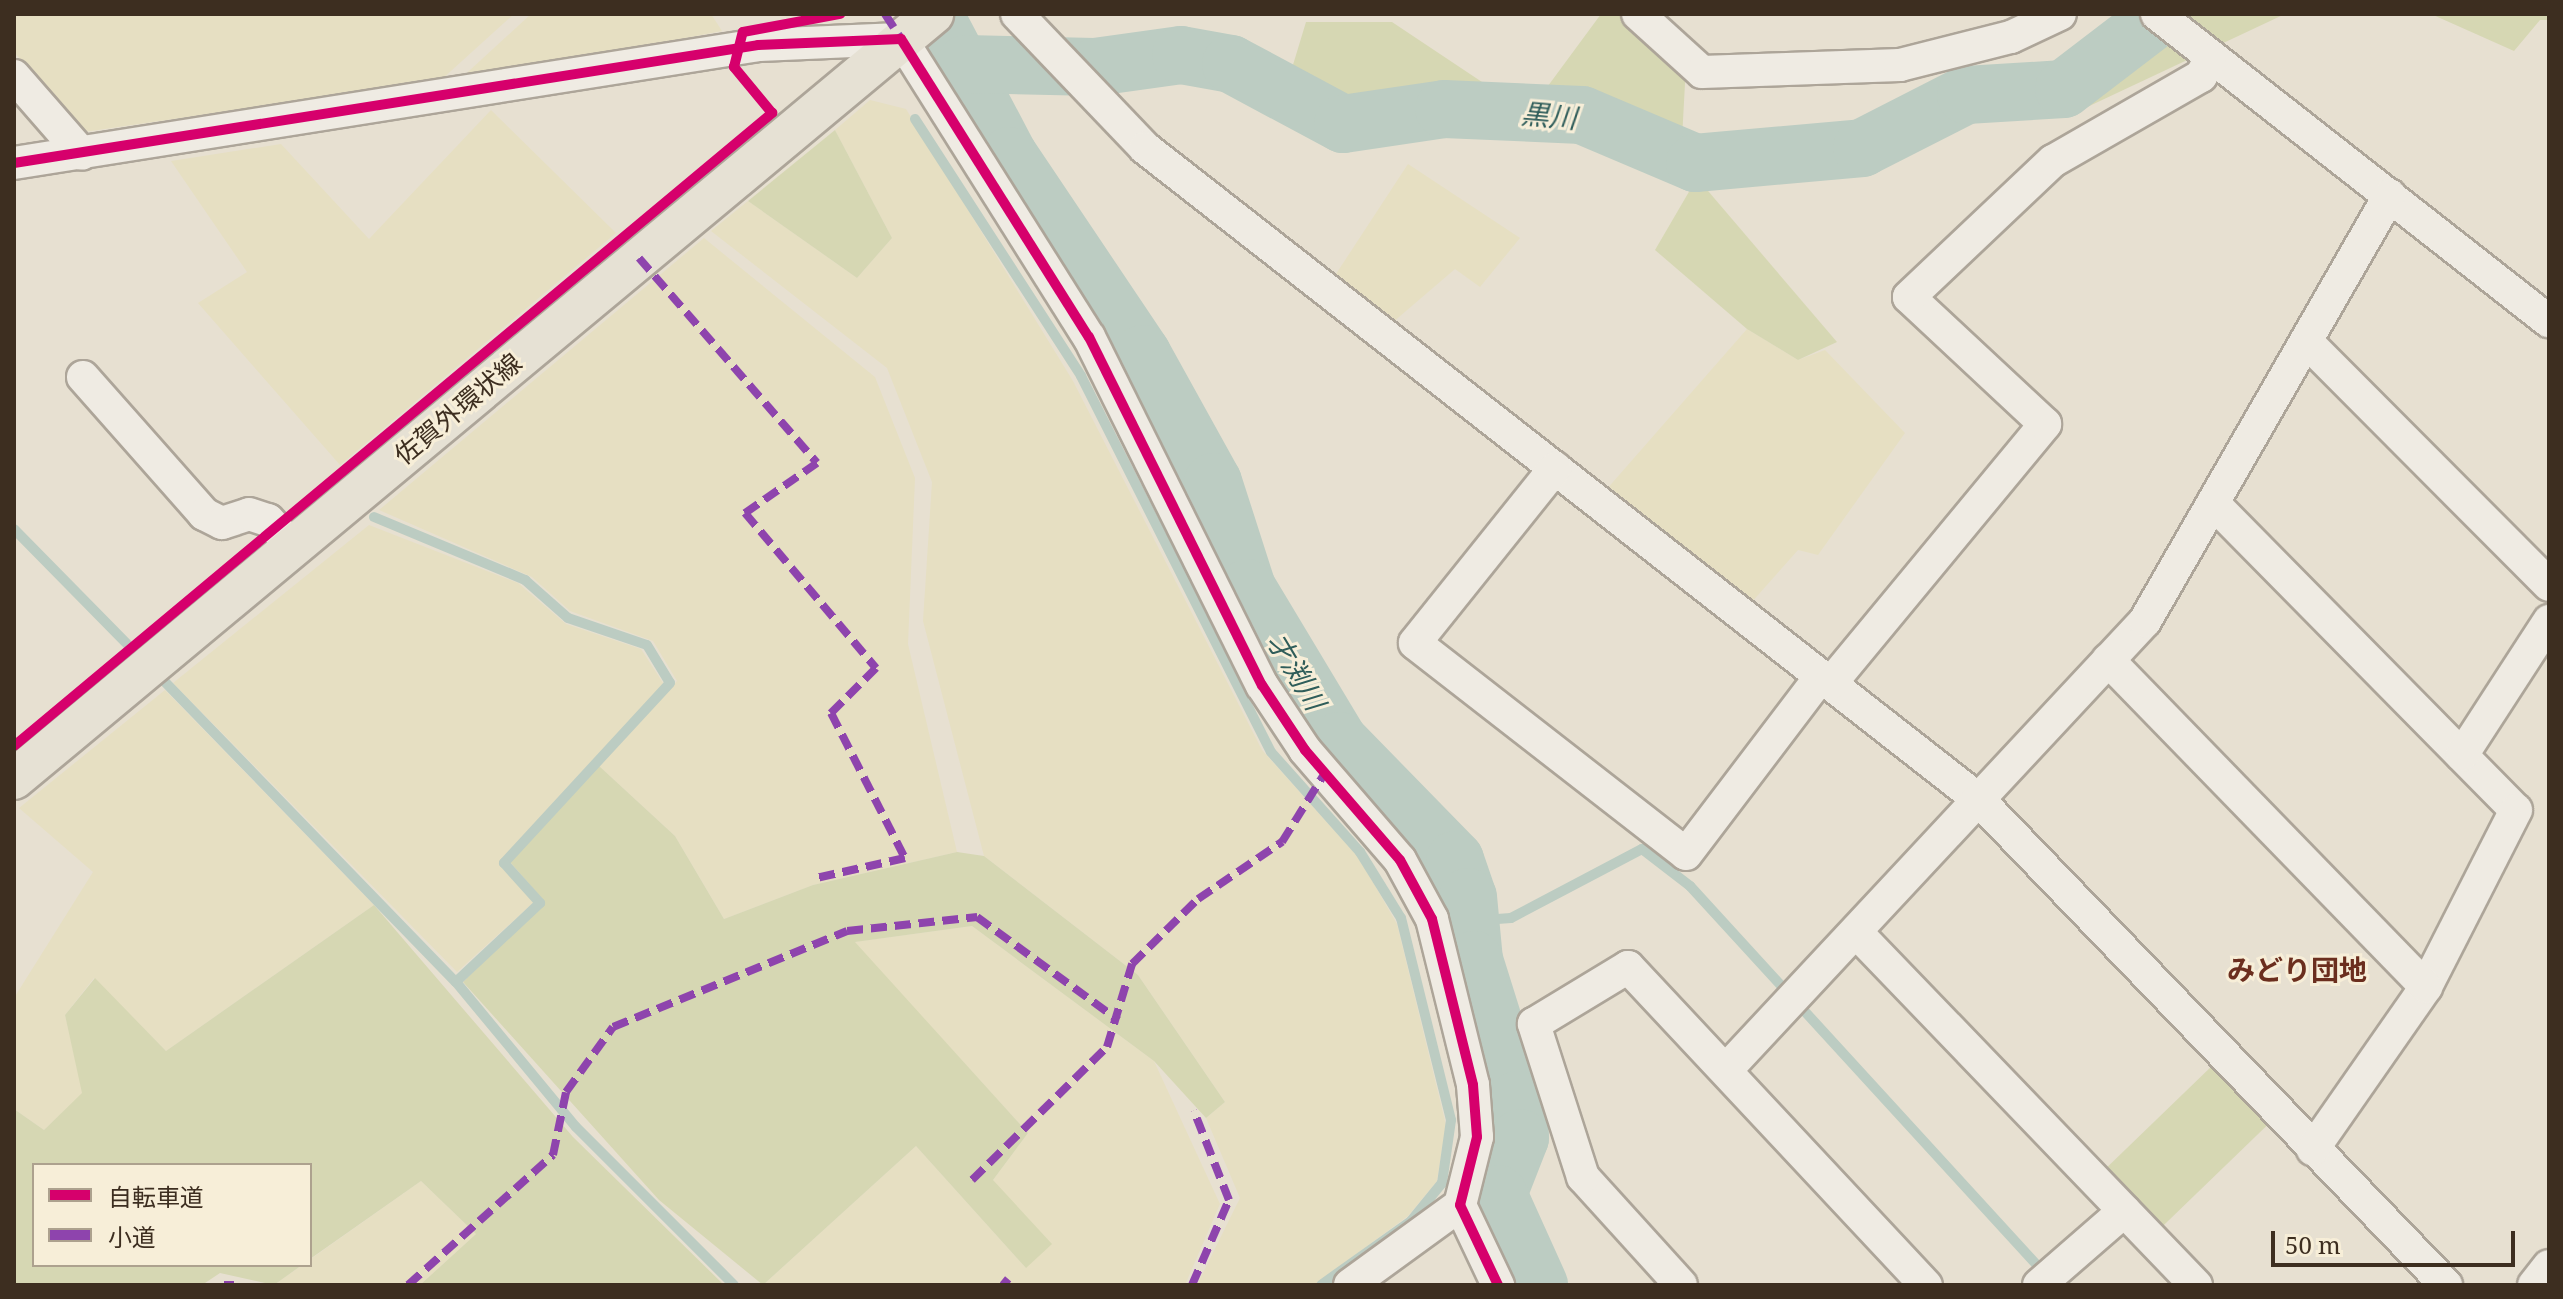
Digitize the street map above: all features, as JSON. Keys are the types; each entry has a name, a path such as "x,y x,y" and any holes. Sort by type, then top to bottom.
{"main road":[{"name":"佐賀外環状線","path":"14,779 933,14"}],"street":[{"path":"1638,14 1702,72 1900,65 2011,37 2060,14"},
{"path":"2157,14 2204,56 2390,195 2549,321"},
{"path":"1019,16 1145,148 1978,799 2446,1285"},
{"path":"14,163 758,45 901,39 1089,337 1262,685 1305,750 1400,860 1432,919 1473,1085 1477,1137 1460,1205 1498,1285"},
{"path":"1555,468 1415,643 1686,854 1826,680 2045,424 1909,297 2053,161 2201,76 2204,56"},
{"path":"14,76 82,154"},
{"path":"1726,1070 2145,621 2390,195"},
{"path":"2306,341 2549,585"},
{"path":"83,377 204,514 222,523 249,514 268,520 293,547"},
{"path":"2213,503 2516,810 2426,987 2313,1149"},
{"path":"2462,755 2549,621"},
{"path":"2108,660 2426,987"},
{"path":"1857,933 2196,1285"},
{"path":"1681,1285 1583,1177 1534,1024 1628,967 1926,1285"},
{"path":"1350,1285 1460,1205"},
{"path":"2046,1279 2124,1211"},
{"path":"2534,1285 2549,1266"}],"shaded area":[{"path":"14,14 514,14 441,80 84,132 14,52"},
{"path":"531,14 711,14 722,31 457,82"},
{"path":"870,100 906,109 1073,381 1262,750 1359,858 1397,924 1446,1125 1437,1181 1408,1216 1314,1285 1197,1285 1240,1198 1206,1118 1225,1102 1138,975 984,856 923,621 932,482 887,368 711,231 748,201 857,278 892,238 835,130"},
{"path":"491,110 616,233 340,465 198,303 247,272 171,161 281,144 369,239"},
{"path":"1408,164 1520,238 1480,287 1455,269 1392,323 1334,277"},
{"path":"704,238 875,377 915,478 908,644 957,852 813,885 724,919 675,836 598,765 677,681 653,641 570,611 532,577 379,510"},
{"path":"1747,329 1798,360 1825,350 1905,433 1818,555 1798,550 1751,603 1606,490"},
{"path":"369,525 518,583 566,624 641,649 665,686 500,864 534,902 457,972 173,683"},
{"path":"165,690 374,905 166,1051 94,978 65,1015 83,1093 44,1130 14,1109 14,998 93,872 19,808"},
{"path":"972,926 1154,1061 1220,1204 1185,1285 763,1285 916,1146 1026,1268 993,1180 1028,1133 854,942"},
{"path":"421,1181 476,1234 420,1285 274,1285 299,1267 312,1267 312,1258"}],"green space":[{"path":"1601,14 1623,14 1686,65 1682,139 1591,101 1436,99 1347,111 1289,78 1306,22 1392,22 1482,82 1545,90"},
{"path":"2150,14 2285,14 2083,109 2061,100 2069,79"},
{"path":"2431,14 2549,14 2549,20 2540,20 2514,51"},
{"path":"835,130 892,238 857,278 748,201"},
{"path":"1697,178 1837,342 1798,360 1747,329 1655,250"},
{"path":"598,765 675,836 724,919 813,885 957,852 984,856 1138,975 1225,1102 1206,1118 1154,1061 972,926 855,942 1028,1133 993,1180 1052,1244 1026,1268 916,1146 763,1285 659,1200 463,982 545,902 510,862"},
{"path":"374,905 573,1137 724,1285 420,1285 476,1234 421,1181 312,1258 312,1163 32,1163 32,1267 299,1267 274,1285 220,1273 202,1285 14,1285 14,1109 44,1130 82,1093 65,1015 95,978 166,1051"},
{"path":"2214,1064 2270,1122 2159,1229 2103,1171"}],"waterway":[{"name":"才渕川","path":"934,14 1009,156 1142,354 1213,482 1247,588 1339,741 1455,860 1468,897 1474,960 1518,1100 1520,1138 1498,1194 1539,1285"},
{"name":"黒川","path":"966,64 1095,67 1181,55 1231,64 1343,124 1444,109 1582,115 1695,163 1862,148 1966,95 2064,89 2162,14"},
{"path":"915,119 1081,376 1271,752 1360,852 1401,918 1451,1120 1442,1183 1411,1221 1321,1285"},
{"path":"374,517 525,580 568,618 647,645 670,683 504,863 540,903 456,982"},
{"path":"14,529 127,644"},
{"path":"165,682 456,982 576,1127 734,1285"},
{"path":"1470,921 1511,918 1642,849 1690,886 2046,1275"}],"marked path":[{"path":"885,14 901,39"},
{"path":"639,258 817,463 745,513 876,668 831,713 905,858 816,878"},
{"path":"972,1180 1107,1047 1132,964 1198,899 1282,842 1325,773"},
{"path":"408,1285 553,1155 566,1092 613,1027 847,931 977,917 1118,1020"},
{"path":"1192,1285 1229,1200 1194,1111"},
{"path":"1003,1285 1008,1279"},
{"path":"224,1285 234,1285"}],"cycle path":[{"path":"14,746 772,113 734,67 743,32 840,14"},
{"path":"14,163 758,45 901,39 1089,337 1262,685 1305,750 1400,860 1432,919 1473,1085 1477,1137 1460,1205 1498,1285"}],"district":[{"name":"みどり団地","path":"2297,969"}]}
